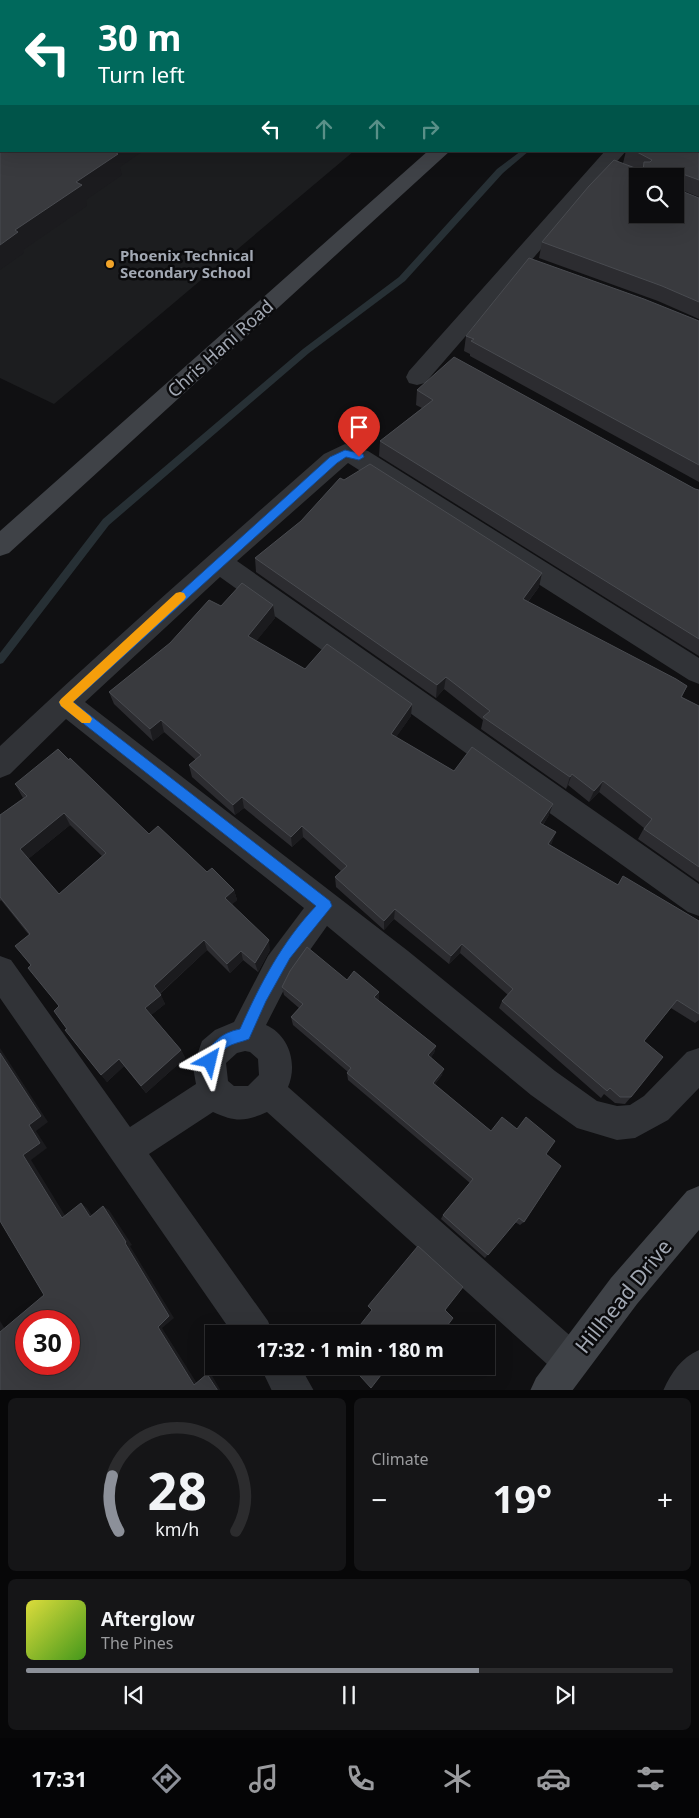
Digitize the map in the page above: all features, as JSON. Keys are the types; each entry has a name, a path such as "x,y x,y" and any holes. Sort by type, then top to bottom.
{"main road":[{"name":"Chris Hani Road","path":"0,546 439,152"},
{"name":"Hillhead Drive","path":"549,1390 624,1291 699,1203"}],"street":[{"path":"417,377 448,357 530,264 614,162"},
{"path":"0,766 65,702 218,562 334,460 345,453 359,457 699,672"},
{"path":"218,562 699,902"},
{"path":"65,702 397,962 543,1083 589,1116 617,1123 635,1121 656,1108 699,1064"},
{"path":"245,1035 261,997 278,966 296,938 325,906"},
{"path":"0,971 249,1325"},
{"path":"245,1035 259,1039 270,1048 277,1062 276,1078 268,1092 256,1102 241,1105 226,1102 214,1091 209,1077 210,1061 217,1047 230,1038 245,1035"},
{"path":"126,1150 214,1091"},
{"path":"268,1092 570,1360"},
{"path":"682,1390 699,1369"},
{"path":"284,1375 295,1390"}],"shaded area":[{"name":"Phoenix Technical Secondary School","path":"0,152 353,152 54,404 0,378"}],"building":[{"path":"0,152 115,152 118,154 76,182 82,185 15,230 18,232 0,245"},
{"path":"637,152 699,152 699,180 684,174 684,168 643,168 644,162 652,160"},
{"path":"614,160 635,168 629,168 629,223 684,223 684,192 699,198 699,302 662,286 542,242 589,186"},
{"path":"529,258 644,299 699,321 699,465 471,341 474,339 466,336"},
{"path":"454,357 699,490 699,639 380,441 433,400 417,390"},
{"path":"370,464 542,573 523,599 687,686 681,697 699,706 699,867 644,829 652,819 603,781 594,791 572,774 570,777 483,717 490,711 446,677 437,685 255,558 301,521 340,478 344,480"},
{"path":"242,583 273,605 248,636 305,669 327,644 412,704 391,734 454,771 472,747 553,804 540,823 556,832 548,844 618,885 623,876 699,921 699,1014 677,1000 644,1041 663,1057 631,1097 620,1097 610,1088 607,1091 502,1001 513,989 462,944 451,956 395,909 384,921 335,877 347,866 302,826 291,837 242,797 233,805 189,765 201,755 161,720 150,729 109,692 170,643 209,600 221,606"},
{"path":"58,749 69,760 70,758 149,834 158,826 207,872 212,868 234,890 225,898 269,940 255,963 241,951 227,964 204,940 154,986 161,995 145,1008 181,1050 141,1086 119,1059 101,1075 65,1030 67,1029 54,1011 59,1006 28,968 31,965 15,946 30,934 0,897 0,815 27,796 15,784","holes":["64,813 106,853 59,894 20,849"]},
{"path":"307,947 347,980 354,971 379,992 374,997 436,1046 428,1055 444,1069 433,1083 491,1131 502,1117 517,1129 526,1117 555,1141 546,1154 561,1166 524,1222 519,1218 488,1255 443,1215 473,1179 347,1073 351,1068 291,1017 303,1004 282,987 290,971"},
{"path":"0,1053 41,1116 29,1125 40,1143 23,1155 62,1218 81,1203 90,1217 103,1206 169,1316 158,1327 194,1385 208,1375 217,1390 0,1390 0,1332 15,1319 15,1375 80,1375 80,1310 26,1310 44,1295 0,1221"},
{"path":"418,1246 463,1287 445,1310 453,1318 448,1325 360,1325 372,1310 368,1306"},
{"path":"359,1375 381,1375 371,1388"}],"waterway":[{"path":"0,660 106,522 306,351 402,279 500,171 525,152"}],"slow traffic":[{"path":"86,719 65,702 180,597"}],"place":[{"name":"Phoenix Technical Secondary School","path":"110,264"}],"route":[{"path":"210,1061 217,1047 230,1038 245,1035 274,972 296,938 325,906 65,702 218,562 334,460 345,453 359,457"}]}
